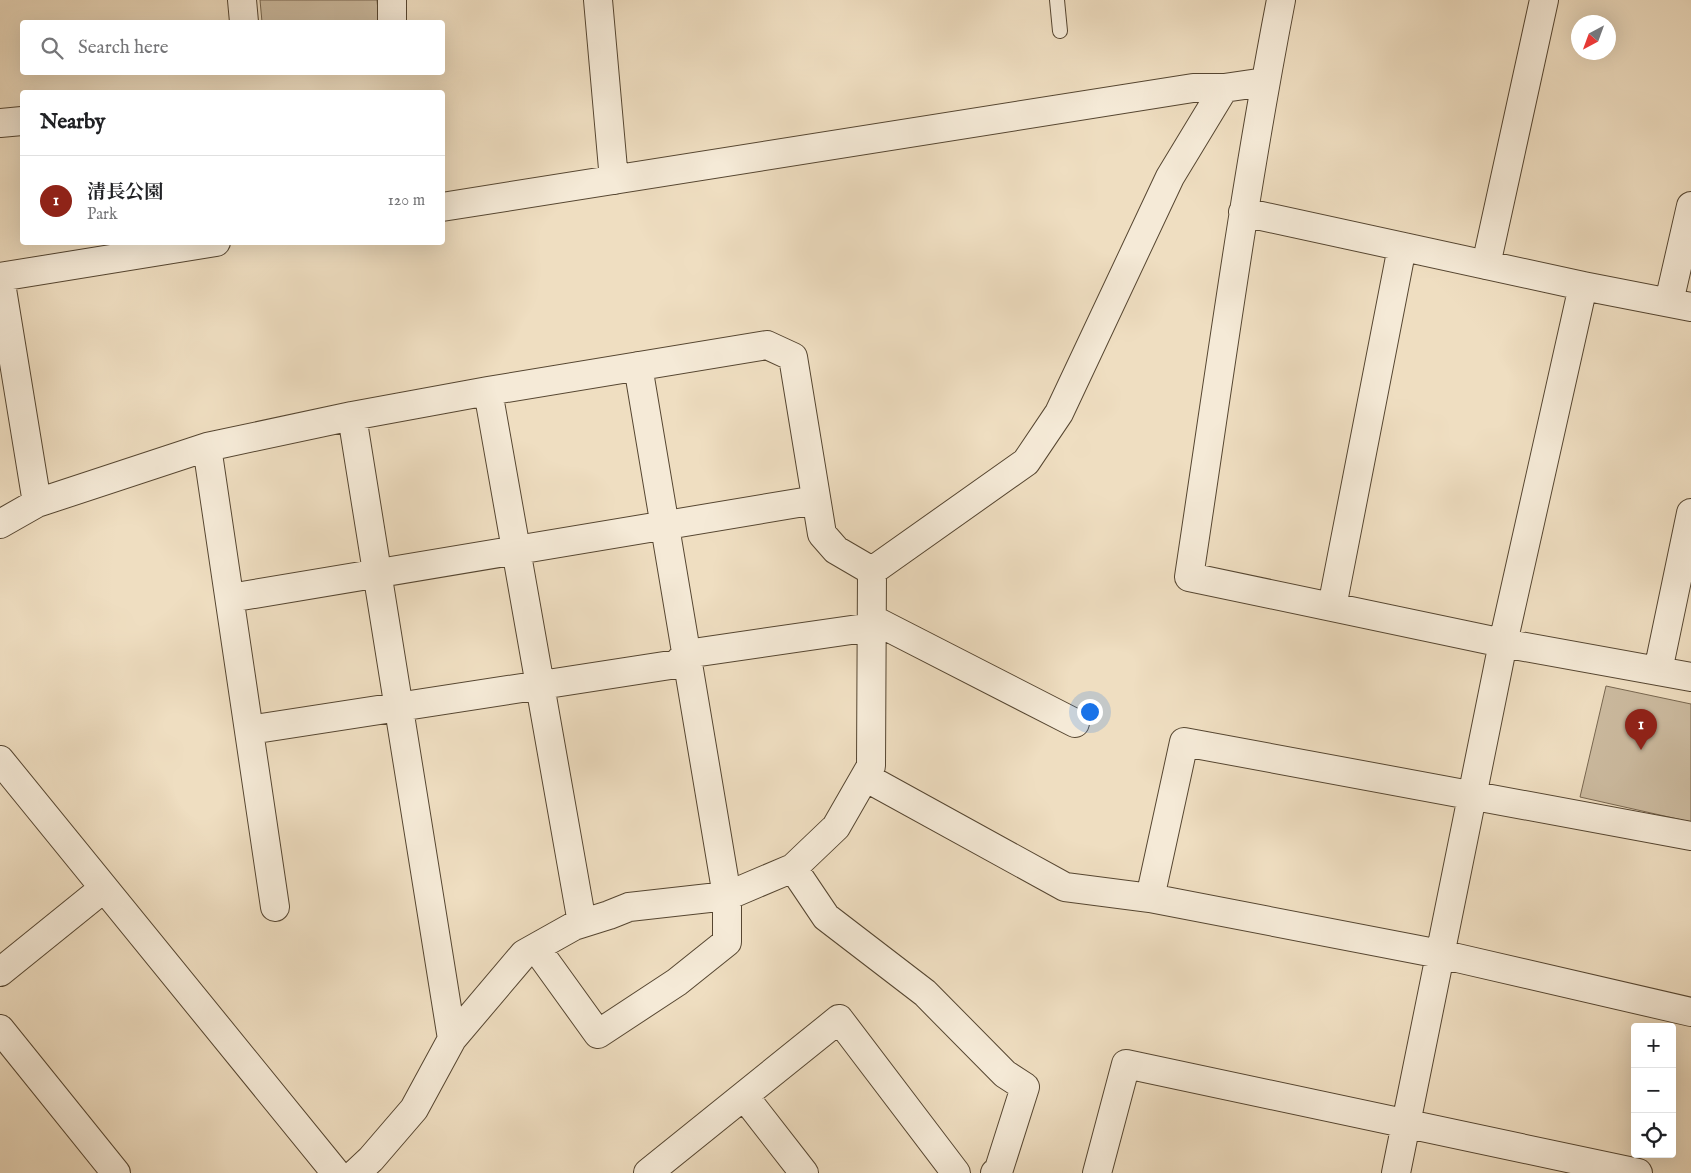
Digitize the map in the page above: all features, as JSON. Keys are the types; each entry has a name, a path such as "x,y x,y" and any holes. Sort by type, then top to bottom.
{"street":[{"path":"242,0 244,20"},
{"path":"392,0 392,20"},
{"path":"598,0 614,180"},
{"path":"1281,0 1243,212 1189,578 1504,642 1691,677"},
{"path":"1486,265 1544,0"},
{"path":"445,207 1193,88 1224,88 1265,82"},
{"path":"872,571 1026,462 1059,413 1170,177 1224,88"},
{"path":"0,123 20,121"},
{"path":"1243,212 1583,286 1680,305 1691,206"},
{"path":"37,503 0,277 175,246"},
{"path":"1332,607 1402,247"},
{"path":"1396,1173 1504,642 1583,286"},
{"path":"0,524 37,503 207,447 352,416 488,390 767,345 793,357 822,534 836,550 872,571"},
{"path":"536,948 598,1034 677,982 727,942 727,896 638,366"},
{"path":"488,390 582,923"},
{"path":"352,416 452,1039"},
{"path":"207,447 275,907"},
{"path":"230,598 816,500"},
{"path":"1658,671 1691,513"},
{"path":"370,1168 414,1109 452,1039 524,954 574,926 629,907 727,896 793,868 836,827 871,766 872,571"},
{"path":"249,730 677,664 686,654 872,623 1075,723"},
{"path":"1150,898 1184,742 1691,836"},
{"path":"0,760 336,1173"},
{"path":"865,777 1065,888 1150,898 1440,954 1691,1012"},
{"path":"793,868 826,917 926,993 1005,1074 1025,1087 998,1172 995,1173"},
{"path":"0,972 104,888"},
{"path":"648,1173 839,1020 956,1173"},
{"path":"0,1029 116,1173"},
{"path":"1097,1173 1126,1064 1638,1173"},
{"path":"744,1096 804,1173"}],"lane":[{"path":"1057,0 1060,31"}],"shaded area":[{"path":"260,0 377,0 379,20 262,20"},
{"path":"1606,686 1691,704 1691,822 1580,797"}],"place":[{"name":"清長公園","path":"1641,750"}]}
